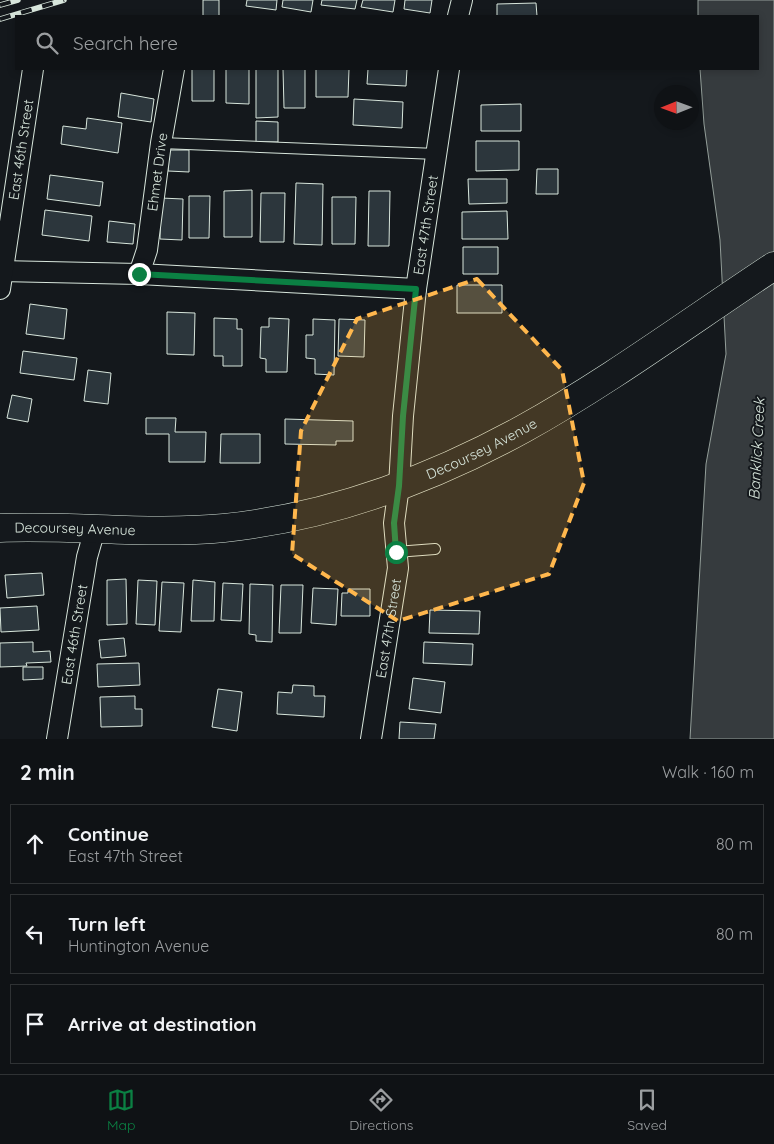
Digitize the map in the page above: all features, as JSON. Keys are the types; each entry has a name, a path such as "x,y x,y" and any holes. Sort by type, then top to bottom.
{"main road":[{"name":"Decoursey Avenue","path":"0,528 183,530 264,523 353,502 419,479 522,430 599,382 774,266"}],"street":[{"path":"458,15 462,0"},
{"name":"East 46th Street","path":"1,277 33,70"},
{"name":"Ehmet Drive","path":"139,274 147,250 161,143 174,70"},
{"name":"East 47th Street","path":"371,739 398,568 394,523 399,486 403,416 416,289 449,70"},
{"path":"1,277 139,274 416,289"},
{"name":"East 46th Street","path":"57,739 87,557 95,529"}],"lane":[{"path":"161,143 437,154"},
{"path":"396,552 435,549"}],"highlighted area":[{"path":"477,279 562,370 584,483 549,574 398,621 292,554 301,431 357,319"}],"water":[{"name":"Banklick Creek","path":"698,0 774,0 774,739 690,739 706,464 726,354 720,240 704,124 700,70 759,70 759,15 698,15"}],"building":[{"path":"203,0 219,0 219,15 203,15"},
{"path":"247,0 277,0 276,10 246,6"},
{"path":"283,0 313,0 311,12 282,7"},
{"path":"322,0 357,0 355,9 321,5"},
{"path":"363,0 395,0 393,12 361,7"},
{"path":"405,0 432,0 430,13 404,9"},
{"path":"536,3 537,15 497,15 497,4"},
{"path":"192,70 214,70 214,101 192,101"},
{"path":"226,70 249,70 249,104 226,103"},
{"path":"256,70 278,70 278,117 256,118"},
{"path":"283,70 305,70 305,108 284,108"},
{"path":"316,70 349,70 348,97 316,97"},
{"path":"368,70 407,70 406,86 367,84"},
{"path":"121,93 154,99 151,122 118,117"},
{"path":"354,99 403,102 402,128 353,125"},
{"path":"521,104 521,131 481,131 481,105"},
{"path":"87,118 122,123 118,153 61,144 63,126 86,129"},
{"path":"256,121 278,122 278,142 256,142"},
{"path":"476,141 519,141 519,170 476,171"},
{"path":"169,150 189,150 189,172 168,171"},
{"path":"537,169 558,169 558,194 536,194"},
{"path":"50,175 103,182 100,206 47,199"},
{"path":"468,179 507,179 507,203 469,204"},
{"path":"296,183 323,184 322,245 294,244"},
{"path":"252,190 252,237 224,237 224,191"},
{"path":"369,191 390,191 389,246 368,246"},
{"path":"261,193 285,193 284,242 260,242"},
{"path":"189,196 210,196 209,238 189,238"},
{"path":"332,197 356,197 355,244 332,244"},
{"path":"161,198 183,199 182,240 160,239"},
{"path":"45,210 92,216 89,241 42,235"},
{"path":"507,211 508,239 462,239 462,212"},
{"path":"109,221 135,224 133,244 107,242"},
{"path":"463,247 498,247 498,274 463,274"},
{"path":"457,285 502,285 502,313 457,313"},
{"path":"30,304 67,309 64,339 26,334"},
{"path":"167,312 195,313 194,355 167,354"},
{"path":"214,318 237,319 237,329 242,329 242,366 223,366 223,356 214,356"},
{"path":"269,318 289,319 287,372 266,372 266,359 260,358 261,327 269,327"},
{"path":"313,319 335,320 334,375 315,374 315,359 306,358 306,335 313,335"},
{"path":"339,319 365,320 364,357 338,356"},
{"path":"23,351 77,358 74,380 20,373"},
{"path":"88,370 111,373 108,404 84,401"},
{"path":"12,395 32,399 28,422 7,418"},
{"path":"146,418 176,418 175,432 206,432 205,462 169,462 169,434 146,434"},
{"path":"285,419 353,421 353,441 336,441 336,445 285,444"},
{"path":"221,434 260,434 260,463 220,463"},
{"path":"42,573 44,595 7,598 5,575"},
{"path":"126,579 127,624 107,625 107,580"},
{"path":"138,580 157,581 155,625 136,624"},
{"path":"193,580 215,582 214,621 191,621"},
{"path":"162,582 184,583 181,632 159,631"},
{"path":"223,583 243,584 241,621 221,620"},
{"path":"250,584 273,585 272,642 256,641 256,635 249,634"},
{"path":"281,585 303,585 301,633 279,633"},
{"path":"313,588 338,589 336,625 311,623"},
{"path":"348,589 370,589 370,616 341,616 342,593 348,593"},
{"path":"37,606 39,630 1,632 0,608"},
{"path":"430,610 480,611 479,634 429,633"},
{"path":"124,638 126,656 101,658 99,640"},
{"path":"33,642 33,652 50,651 51,662 26,663 27,666 0,667 0,643"},
{"path":"424,642 473,644 472,665 423,663"},
{"path":"139,663 140,685 98,687 97,664"},
{"path":"23,667 43,667 43,679 23,680"},
{"path":"413,678 445,682 441,713 409,709"},
{"path":"293,685 314,686 314,696 325,696 324,717 277,714 278,692 292,693"},
{"path":"218,689 242,692 237,731 212,727"},
{"path":"135,696 135,709 142,709 142,726 101,727 100,697"},
{"path":"400,722 436,724 434,739 399,739"}],"railway":[{"path":"0,5 18,0"},
{"path":"0,19 64,0"}],"route":[{"path":"139,274 416,289 403,416 399,486 394,523 396,552"}]}
